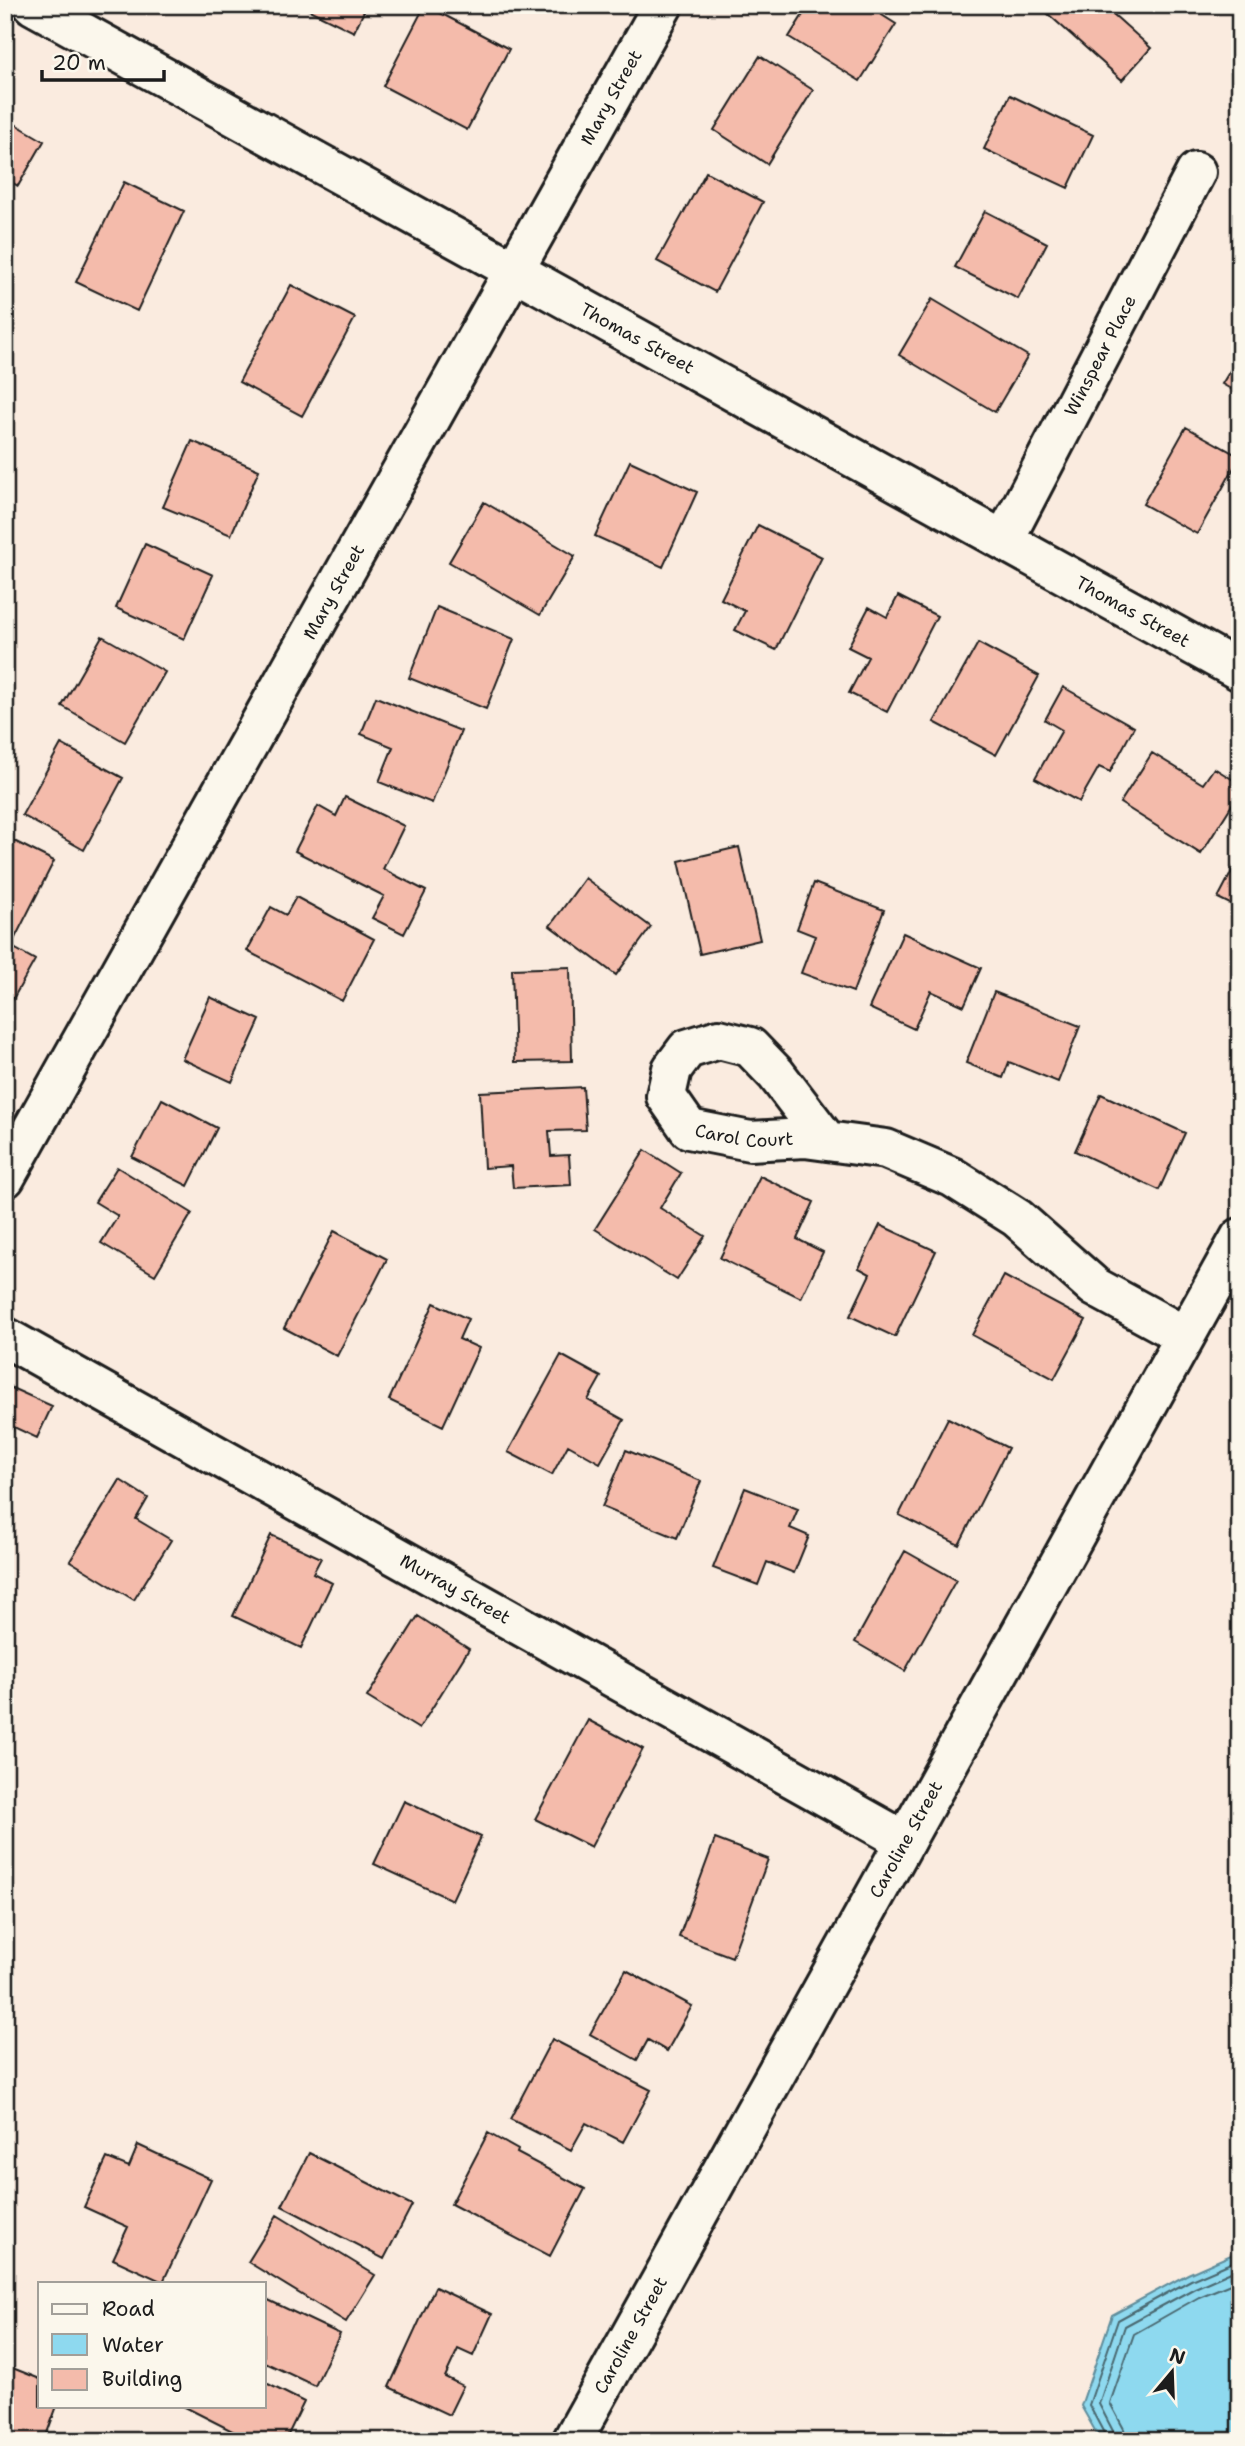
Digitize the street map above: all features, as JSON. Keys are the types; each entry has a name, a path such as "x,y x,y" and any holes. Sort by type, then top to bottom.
{"street":[{"name":"Thomas Street","path":"33,5 1240,671"},
{"name":"Mary Street","path":"5,1178 663,5"},
{"name":"Winspear Place","path":"1004,540 1196,172"},
{"path":"827,1141 886,1149 952,1177 1017,1219 1095,1287 1185,1336"},
{"name":"Caroline Street","path":"572,2441 1240,1238"},
{"name":"Murray Street","path":"5,1337 905,1840"}],"water":[{"path":"1240,2251 1240,2441 1101,2441 1081,2406 1112,2315 1188,2274"}],"building":[{"path":"367,5 354,32 303,7"},
{"path":"425,5 509,49 467,130 383,86"},
{"path":"809,5 866,5 896,24 860,81 789,37"},
{"path":"1038,5 1103,5 1151,48 1122,80"},
{"path":"760,56 813,90 767,164 714,130"},
{"path":"1010,95 1093,135 1068,188 984,149"},
{"path":"5,118 44,141 18,186 5,178"},
{"path":"706,172 763,202 715,292 657,261"},
{"path":"124,182 184,211 137,311 76,282"},
{"path":"985,211 1047,243 1018,299 955,267"},
{"path":"291,285 355,318 302,416 239,382"},
{"path":"932,299 1028,356 995,412 899,355"},
{"path":"1240,354 1240,394 1222,384"},
{"path":"1186,427 1240,457 1197,534 1143,504"},
{"path":"192,441 259,470 231,535 163,507"},
{"path":"630,461 697,492 663,567 595,536"},
{"path":"484,502 575,556 540,615 449,562"},
{"path":"758,525 822,557 776,650 735,630 745,611 721,599"},
{"path":"145,544 213,575 184,639 116,608"},
{"path":"898,596 937,616 887,712 849,693 868,657 848,647 869,607 887,617"},
{"path":"437,607 514,639 486,709 409,678"},
{"path":"102,636 165,672 125,742 62,706"},
{"path":"978,643 1039,676 996,755 934,722"},
{"path":"1063,687 1134,727 1110,772 1099,767 1079,802 1035,778 1062,730 1045,720"},
{"path":"376,697 461,731 432,803 379,782 393,747 361,734"},
{"path":"61,744 123,778 84,850 22,815"},
{"path":"1152,753 1203,784 1214,768 1240,784 1240,792 1201,854 1120,803"},
{"path":"345,797 404,826 383,869 426,891 404,934 372,918 384,896 295,851 318,806 336,816"},
{"path":"8,838 54,861 13,942 5,938 5,844"},
{"path":"739,847 760,940 700,954 679,861"},
{"path":"1240,856 1240,909 1218,898"},
{"path":"585,878 651,927 616,975 550,926"},
{"path":"814,883 884,910 853,992 801,973 815,936 797,929"},
{"path":"296,897 374,939 342,1001 247,951 271,907 286,915"},
{"path":"903,933 981,968 964,1006 931,991 914,1029 869,1008"},
{"path":"5,943 35,960 5,1013"},
{"path":"570,967 572,1061 515,1062 512,969"},
{"path":"994,992 1080,1026 1058,1082 1009,1062 1003,1078 966,1063"},
{"path":"210,997 260,1020 232,1082 182,1059"},
{"path":"583,1087 586,1130 549,1131 551,1156 569,1155 571,1185 513,1188 511,1166 484,1168 480,1092"},
{"path":"1101,1094 1185,1133 1159,1190 1075,1151"},
{"path":"162,1099 217,1128 188,1186 132,1157"},
{"path":"645,1150 681,1173 660,1208 705,1236 677,1280 595,1229"},
{"path":"117,1167 192,1213 155,1275 101,1243 118,1216 95,1202"},
{"path":"760,1176 814,1202 797,1239 823,1252 801,1298 720,1258"},
{"path":"880,1225 936,1251 895,1337 850,1316 870,1274 859,1268"},
{"path":"334,1231 387,1259 337,1356 284,1328"},
{"path":"1004,1276 1086,1320 1054,1379 972,1335"},
{"path":"434,1303 468,1319 459,1339 479,1348 443,1426 389,1400"},
{"path":"561,1355 601,1377 588,1400 624,1420 600,1463 568,1445 552,1475 508,1452"},
{"path":"5,1385 52,1406 37,1438 14,1427 5,1446"},
{"path":"948,1418 1008,1448 959,1545 899,1515"},
{"path":"626,1450 701,1481 677,1538 602,1507"},
{"path":"120,1480 148,1498 136,1519 171,1540 134,1600 70,1561"},
{"path":"745,1488 798,1509 790,1528 809,1536 794,1573 767,1562 758,1585 713,1568"},
{"path":"271,1535 321,1558 313,1573 332,1583 301,1648 233,1616"},
{"path":"905,1551 956,1580 905,1671 855,1642"},
{"path":"418,1616 469,1649 419,1729 367,1697"},
{"path":"588,1720 643,1749 591,1847 535,1819"},
{"path":"404,1801 481,1837 452,1900 374,1864"},
{"path":"715,1839 768,1859 732,1957 679,1937"},
{"path":"626,1970 692,2006 667,2051 648,2040 637,2060 590,2034"},
{"path":"552,2039 651,2090 623,2142 586,2123 571,2150 510,2119"},
{"path":"488,2133 518,2150 517,2153 585,2189 550,2256 451,2204"},
{"path":"138,2145 211,2179 163,2282 113,2259 128,2227 84,2207 107,2158 129,2167"},
{"path":"309,2153 412,2205 384,2259 282,2206"},
{"path":"277,2215 375,2275 346,2322 248,2262"},
{"path":"435,2287 492,2314 473,2356 458,2349 445,2377 463,2386 449,2415 389,2387"},
{"path":"266,2299 340,2334 315,2386 266,2363"},
{"path":"5,2365 38,2378 38,2408 56,2408 44,2441 5,2441"},
{"path":"266,2383 304,2402 285,2441 252,2441 187,2408 266,2408"}]}
